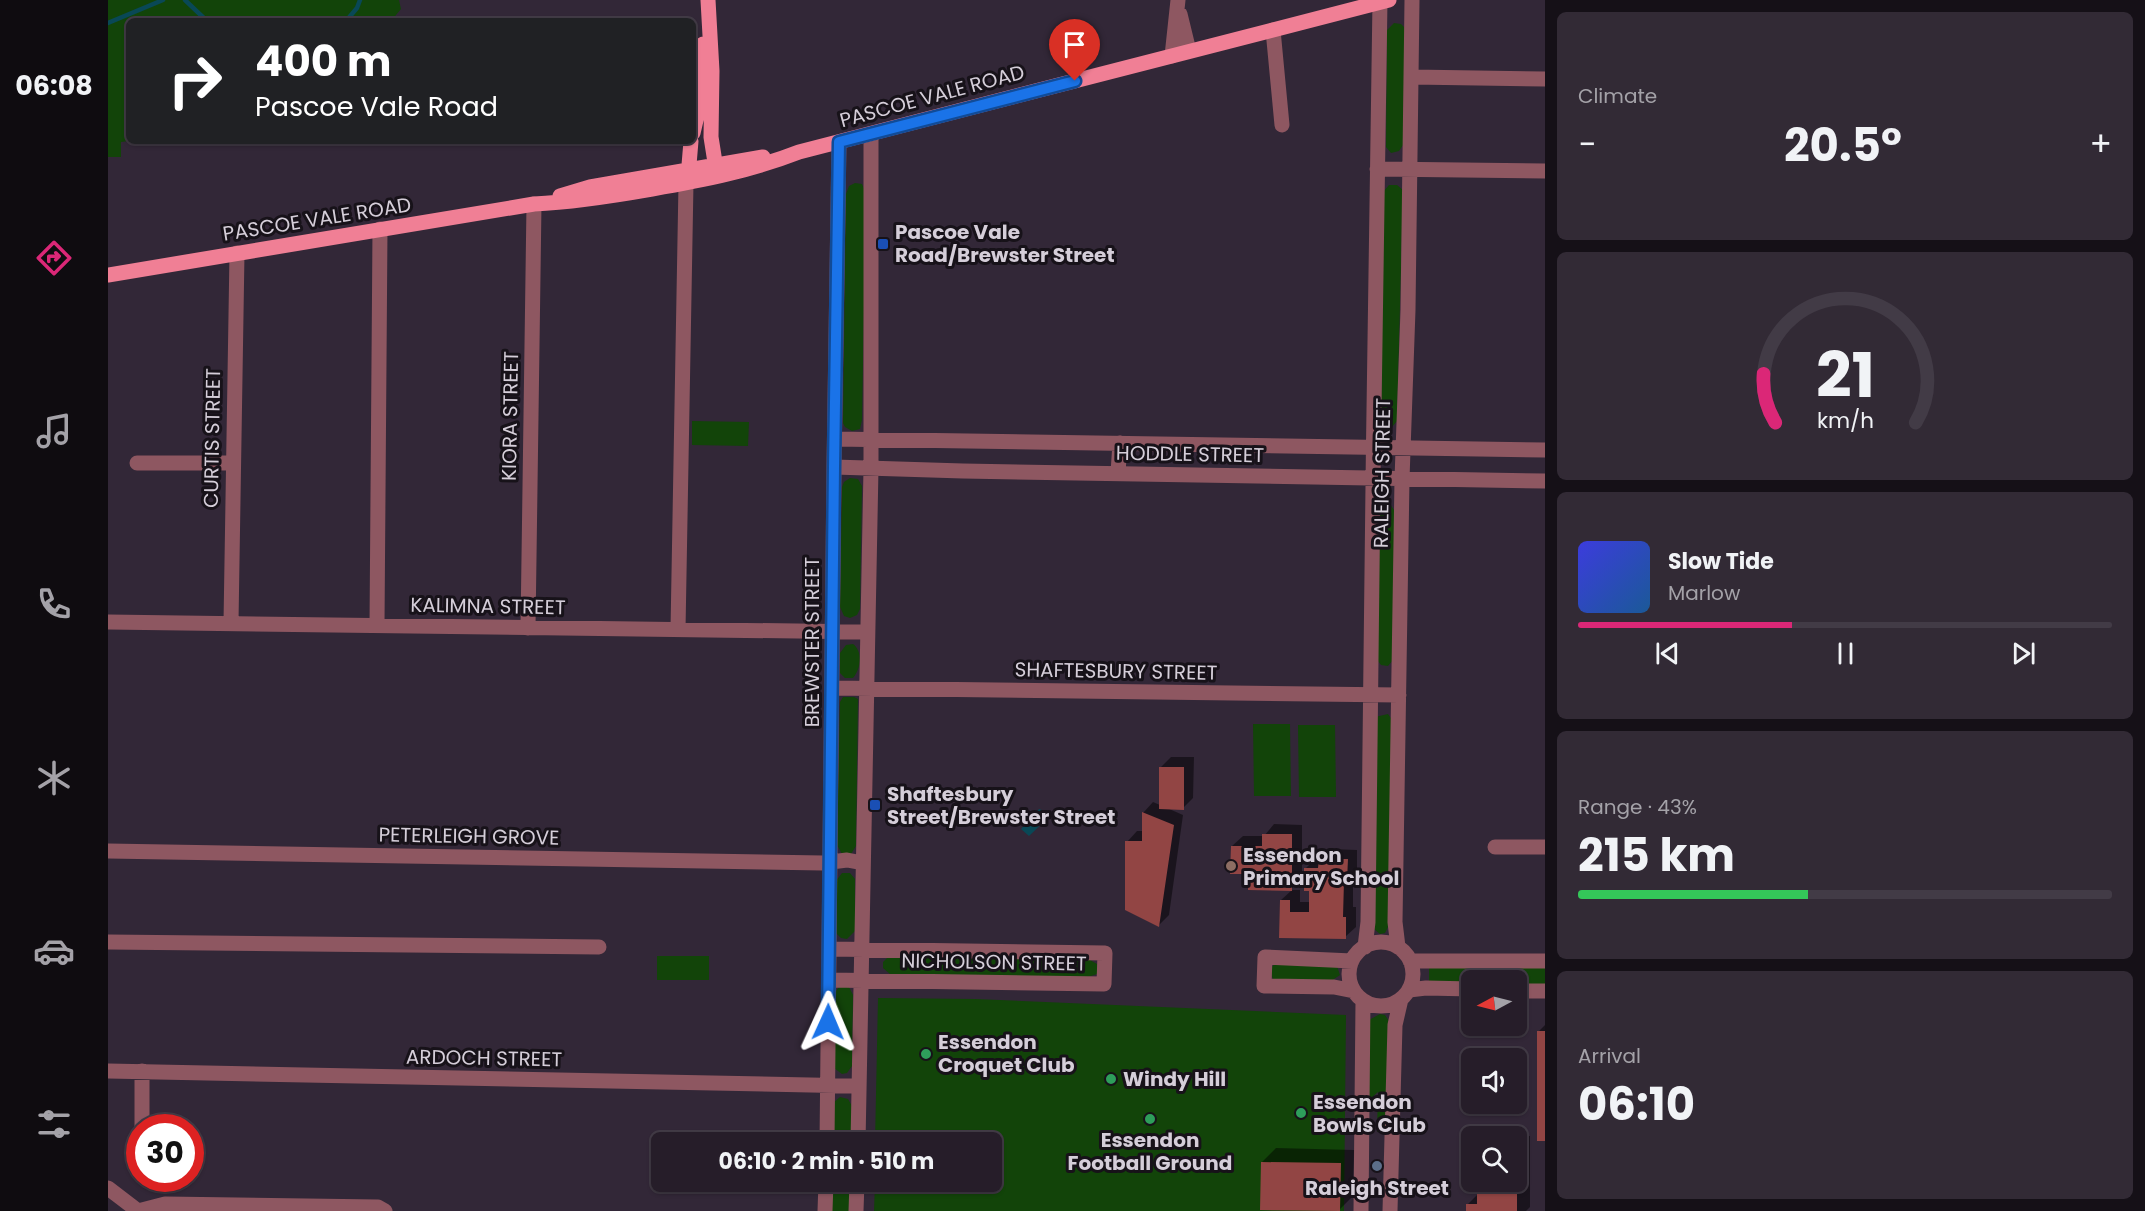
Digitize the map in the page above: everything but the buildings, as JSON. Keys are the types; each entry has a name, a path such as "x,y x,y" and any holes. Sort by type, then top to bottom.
{"main road":[{"path":"696,120 708,0"},
{"path":"708,0 712,72 711,127 716,171"},
{"name":"PASCOE VALE ROAD","path":"108,275 534,204 591,187 687,179 871,134 1383,1"},
{"path":"687,179 692,144"}],"street":[{"name":"RALEIGH STREET","path":"1398,947 1395,922 1412,0"},
{"name":"RALEIGH STREET","path":"1365,947 1368,922 1377,169 1383,1"},
{"path":"1178,2 1189,51"},
{"path":"1172,56 1178,2"},
{"path":"1273,30 1282,125"},
{"path":"1412,77 1545,79"},
{"path":"858,1132 871,468 871,134"},
{"name":"BREWSTER STREET","path":"827,1132 839,142"},
{"path":"1377,169 1545,171"},
{"path":"678,630 687,179"},
{"name":"KIORA STREET","path":"528,628 534,204"},
{"path":"377,626 380,230"},
{"name":"CURTIS STREET","path":"231,623 237,253"},
{"name":"HODDLE STREET","path":"835,439 1545,450"},
{"path":"1118,473 1119,442"},
{"path":"137,463 233,463"},
{"name":"HODDLE STREET","path":"834,467 1545,481"},
{"name":"KALIMNA STREET","path":"108,622 867,632"},
{"name":"SHAFTESBURY STREET","path":"832,688 1399,695"},
{"path":"1495,847 1545,847"},
{"name":"PETERLEIGH GROVE","path":"108,851 830,863 847,860 863,863"},
{"path":"108,942 599,947"},
{"path":"1361,1211 1358,996 1350,981 1350,971 1352,961 1365,947 1382,943 1398,947 1410,961 1413,971 1413,981 1405,995 1395,1024 1390,1211"},
{"name":"NICHOLSON STREET","path":"829,980 1104,984 1105,953 830,949"},
{"path":"1352,961 1265,957 1264,986 1334,987 1358,996 1372,1005 1382,1006 1392,1005 1405,995 1426,988 1461,989"},
{"path":"1410,961 1545,961"},
{"path":"1527,990 1545,991"},
{"name":"ARDOCH STREET","path":"108,1071 859,1086"},
{"path":"142,1071 142,1114"},
{"path":"108,1188 138,1211 165,1204 378,1208 385,1211"},
{"path":"825,1211 826,1192"},
{"path":"856,1211 857,1192"}],"green space":[{"path":"108,0 399,0 401,9 394,18 126,18 126,141 121,142 121,157 108,157"},
{"path":"1394,23 1401,24 1405,28 1403,145 1399,151 1391,153 1386,147 1387,30"},
{"path":"855,183 862,184 866,193 862,420 860,429 852,431 843,423 846,194 849,186"},
{"path":"1389,185 1397,185 1403,190 1397,421 1392,427 1383,427 1381,420 1383,192"},
{"path":"692,421 749,422 748,446 692,445"},
{"path":"850,478 858,479 862,486 860,609 857,615 850,618 844,616 840,607 842,487 844,482"},
{"path":"1385,504 1390,504 1396,513 1393,660 1388,666 1381,665 1375,657 1378,511"},
{"path":"853,644 860,655 859,665 853,678 845,678 840,673 840,653 846,645"},
{"path":"843,697 858,699 856,846 851,854 842,854 837,845 840,702"},
{"path":"1388,714 1393,721 1389,925 1385,933 1380,934 1374,929 1375,717"},
{"path":"1253,724 1290,724 1291,796 1254,796"},
{"path":"1298,725 1335,725 1336,797 1299,797"},
{"path":"842,873 850,873 855,879 855,931 847,939 841,938 836,933 836,881"},
{"path":"657,956 709,956 709,980 657,980"},
{"path":"888,957 1090,960 1097,964 1097,974 1088,977 890,974 883,968 883,962"},
{"path":"1275,964 1337,966 1340,975 1331,981 1273,979 1269,969"},
{"path":"1429,965 1545,967 1545,986 1527,985 1527,970 1461,970 1461,984 1429,983"},
{"path":"840,986 849,987 853,995 852,1066 847,1073 842,1074 834,1068 835,992"},
{"name":"Windy Hill","path":"878,998 975,999 1346,1015 1344,1211 874,1211 875,1192 1002,1192 1002,1132 875,1132"},
{"path":"1380,1014 1385,1015 1389,1021 1387,1125 1377,1132 1378,1092 1368,1101 1369,1020"},
{"path":"840,1097 848,1099 852,1106 851,1132 832,1132 833,1103"},
{"path":"831,1192 851,1192 850,1211 831,1211"}],"water":[{"path":"1039,809 1047,812 1048,818 1029,836 1021,829"}],"waterway":[{"path":"108,23 163,0"},
{"path":"185,0 204,18"},
{"path":"349,18 360,0"}],"place":[{"name":"Pascoe Vale Road/Brewster Street","path":"883,244"},
{"name":"Shaftesbury Street/Brewster Street","path":"875,805"},
{"name":"Essendon Primary School","path":"1231,866"},
{"name":"Essendon Croquet Club","path":"926,1054"},
{"name":"Windy Hill","path":"1111,1079"},
{"name":"Essendon Bowls Club","path":"1301,1113"},
{"name":"Essendon Football Ground","path":"1150,1119"},
{"name":"Raleigh Street","path":"1377,1166"}],"route":[{"path":"828,1022 839,142 1075,81"}]}
